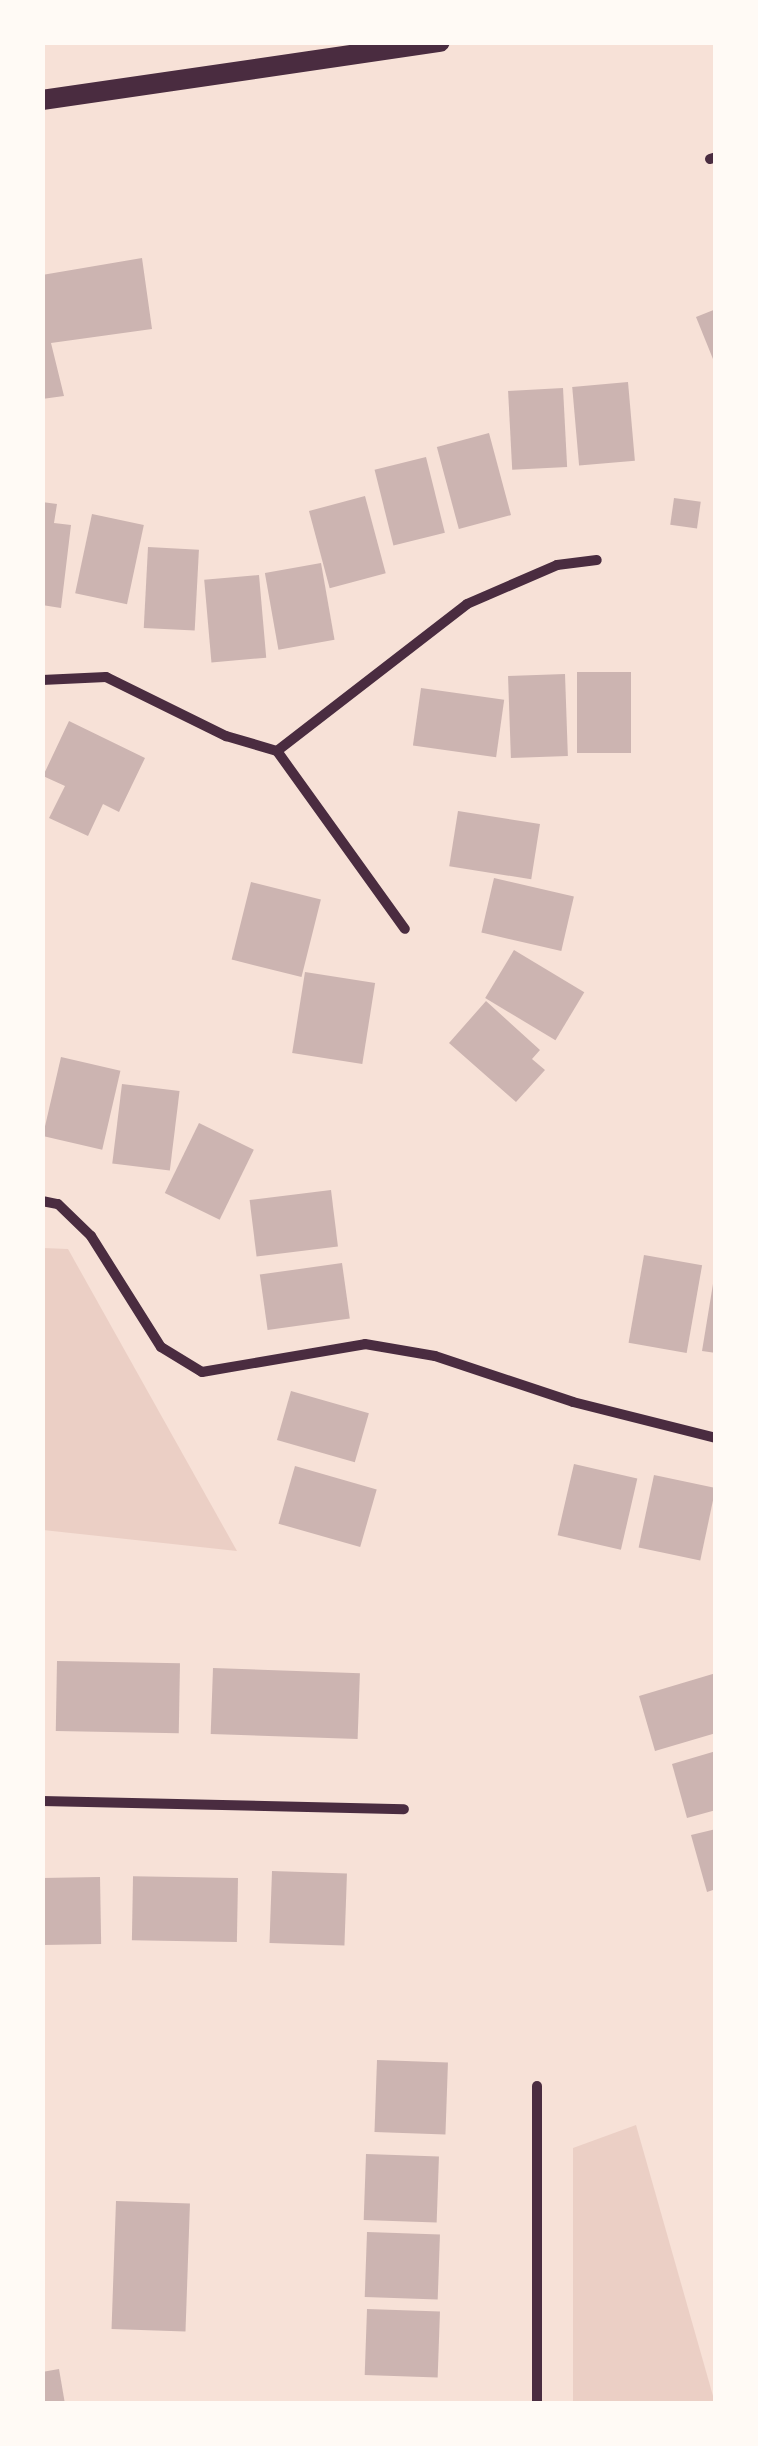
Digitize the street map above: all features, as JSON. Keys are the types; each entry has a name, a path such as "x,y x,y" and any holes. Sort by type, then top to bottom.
{"main road":[{"path":"42,100 440,42"}],"street":[{"path":"277,751 466,604 557,565 597,560"},
{"path":"42,680 106,677 226,736 277,751 405,929"},
{"path":"42,1201 58,1204 91,1236 162,1347 202,1372 365,1344 435,1356 573,1402 716,1438"},
{"path":"42,1801 404,1809"},
{"path":"537,2086 537,2404"}],"shaded area":[{"path":"43,1248 68,1249 237,1551 43,1530"},
{"path":"636,2125 715,2403 573,2403 573,2148"}],"building":[{"path":"142,258 152,329 51,343 64,396 42,399 42,275"},
{"path":"716,309 716,364 715,364 696,317"},
{"path":"628,382 635,461 579,466 572,387"},
{"path":"563,388 567,467 512,470 508,391"},
{"path":"489,433 511,515 459,529 437,447"},
{"path":"426,457 445,533 393,546 375,470"},
{"path":"365,496 386,573 330,588 309,511"},
{"path":"674,498 701,502 697,528 670,525"},
{"path":"42,502 57,504 54,523 71,525 61,608 42,605"},
{"path":"92,514 144,525 127,604 75,593"},
{"path":"148,547 199,550 195,631 144,628"},
{"path":"321,563 335,640 278,650 265,573"},
{"path":"259,575 266,658 211,662 204,580"},
{"path":"577,672 631,672 631,753 577,753"},
{"path":"565,674 568,756 511,758 508,676"},
{"path":"421,688 504,700 496,757 413,745"},
{"path":"69,721 145,758 119,812 103,804 88,836 49,818 65,786 43,776"},
{"path":"458,811 540,824 531,879 449,866"},
{"path":"494,878 574,896 561,951 481,933"},
{"path":"251,882 321,899 302,977 232,960"},
{"path":"514,950 584,992 555,1040 485,998"},
{"path":"305,972 375,983 362,1064 292,1053"},
{"path":"486,1001 540,1050 532,1059 545,1070 516,1102 449,1043"},
{"path":"61,1057 120,1071 102,1150 43,1136"},
{"path":"122,1084 180,1091 170,1170 112,1163"},
{"path":"199,1123 254,1150 220,1220 165,1193"},
{"path":"331,1190 338,1247 257,1257 250,1200"},
{"path":"644,1255 702,1265 687,1353 629,1343"},
{"path":"342,1263 350,1318 268,1330 260,1275"},
{"path":"716,1284 716,1353 702,1351"},
{"path":"291,1391 369,1413 355,1462 277,1440"},
{"path":"574,1464 637,1479 621,1550 558,1535"},
{"path":"295,1466 377,1489 360,1547 278,1524"},
{"path":"654,1475 716,1488 700,1560 639,1547"},
{"path":"57,1661 180,1663 179,1733 56,1731"},
{"path":"213,1668 360,1673 358,1739 211,1734"},
{"path":"716,1673 716,1733 655,1751 639,1696"},
{"path":"716,1751 716,1810 687,1818 672,1764"},
{"path":"716,1829 716,1889 707,1892 691,1835"},
{"path":"272,1871 347,1874 344,1946 269,1943"},
{"path":"133,1876 238,1878 237,1942 132,1940"},
{"path":"100,1877 101,1944 43,1945 42,1878"},
{"path":"377,2060 448,2062 445,2134 374,2132"},
{"path":"366,2154 439,2157 437,2223 364,2220"},
{"path":"116,2201 190,2204 185,2332 112,2329"},
{"path":"367,2232 440,2235 438,2300 365,2297"},
{"path":"367,2309 440,2312 438,2378 365,2375"},
{"path":"59,2369 65,2404 42,2404 42,2372"}]}
